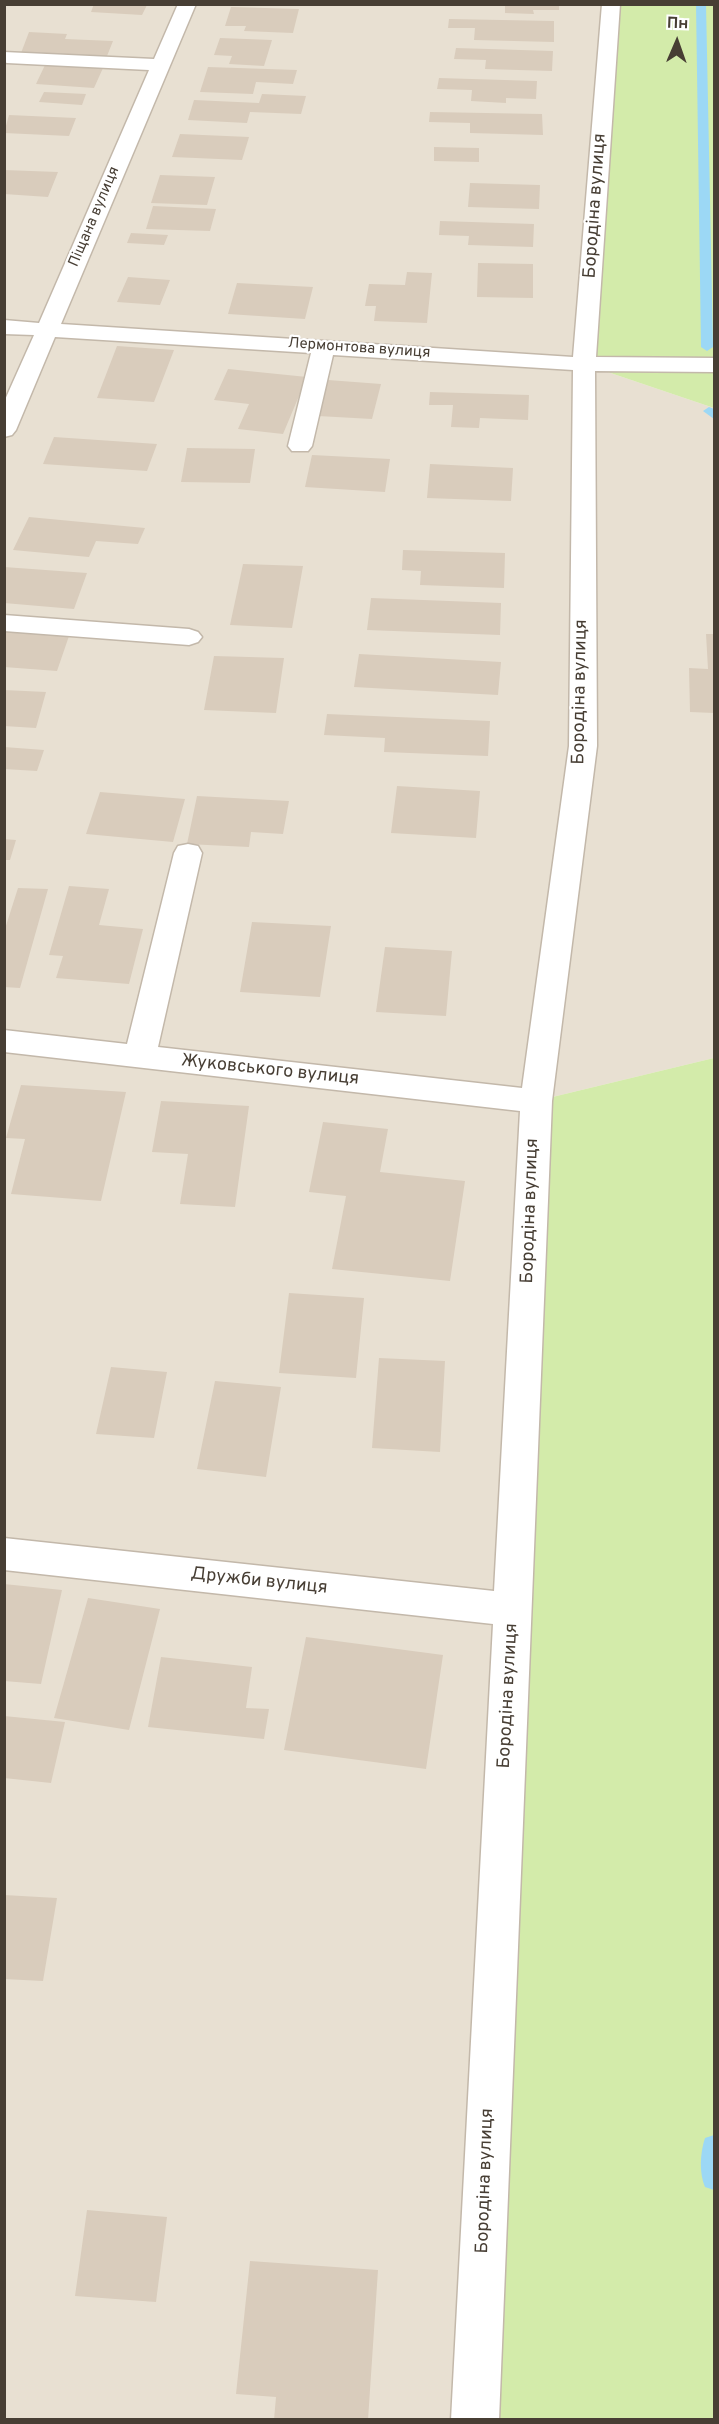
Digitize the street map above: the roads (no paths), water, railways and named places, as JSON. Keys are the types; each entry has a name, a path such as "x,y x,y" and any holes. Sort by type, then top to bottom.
{"street":[{"name":"Піщана вулиця","path":"4,430 187,4"},
{"name":"Бородіна вулиця","path":"475,2420 536,1101 583,746 584,364 611,4"},
{"path":"7,57 161,65"},
{"name":"Лермонтова вулиця","path":"4,327 584,364 714,364"},
{"path":"300,446 324,347"},
{"path":"4,623 189,637"},
{"path":"140,1056 188,853"},
{"name":"Жуковського вулиця","path":"4,1041 536,1101"},
{"name":"Дружби вулиця","path":"4,1554 514,1610"}],"waterway":[{"path":"701,4 707,347"},
{"path":"709,411 714,415"},
{"path":"714,2147 714,2178"}]}
